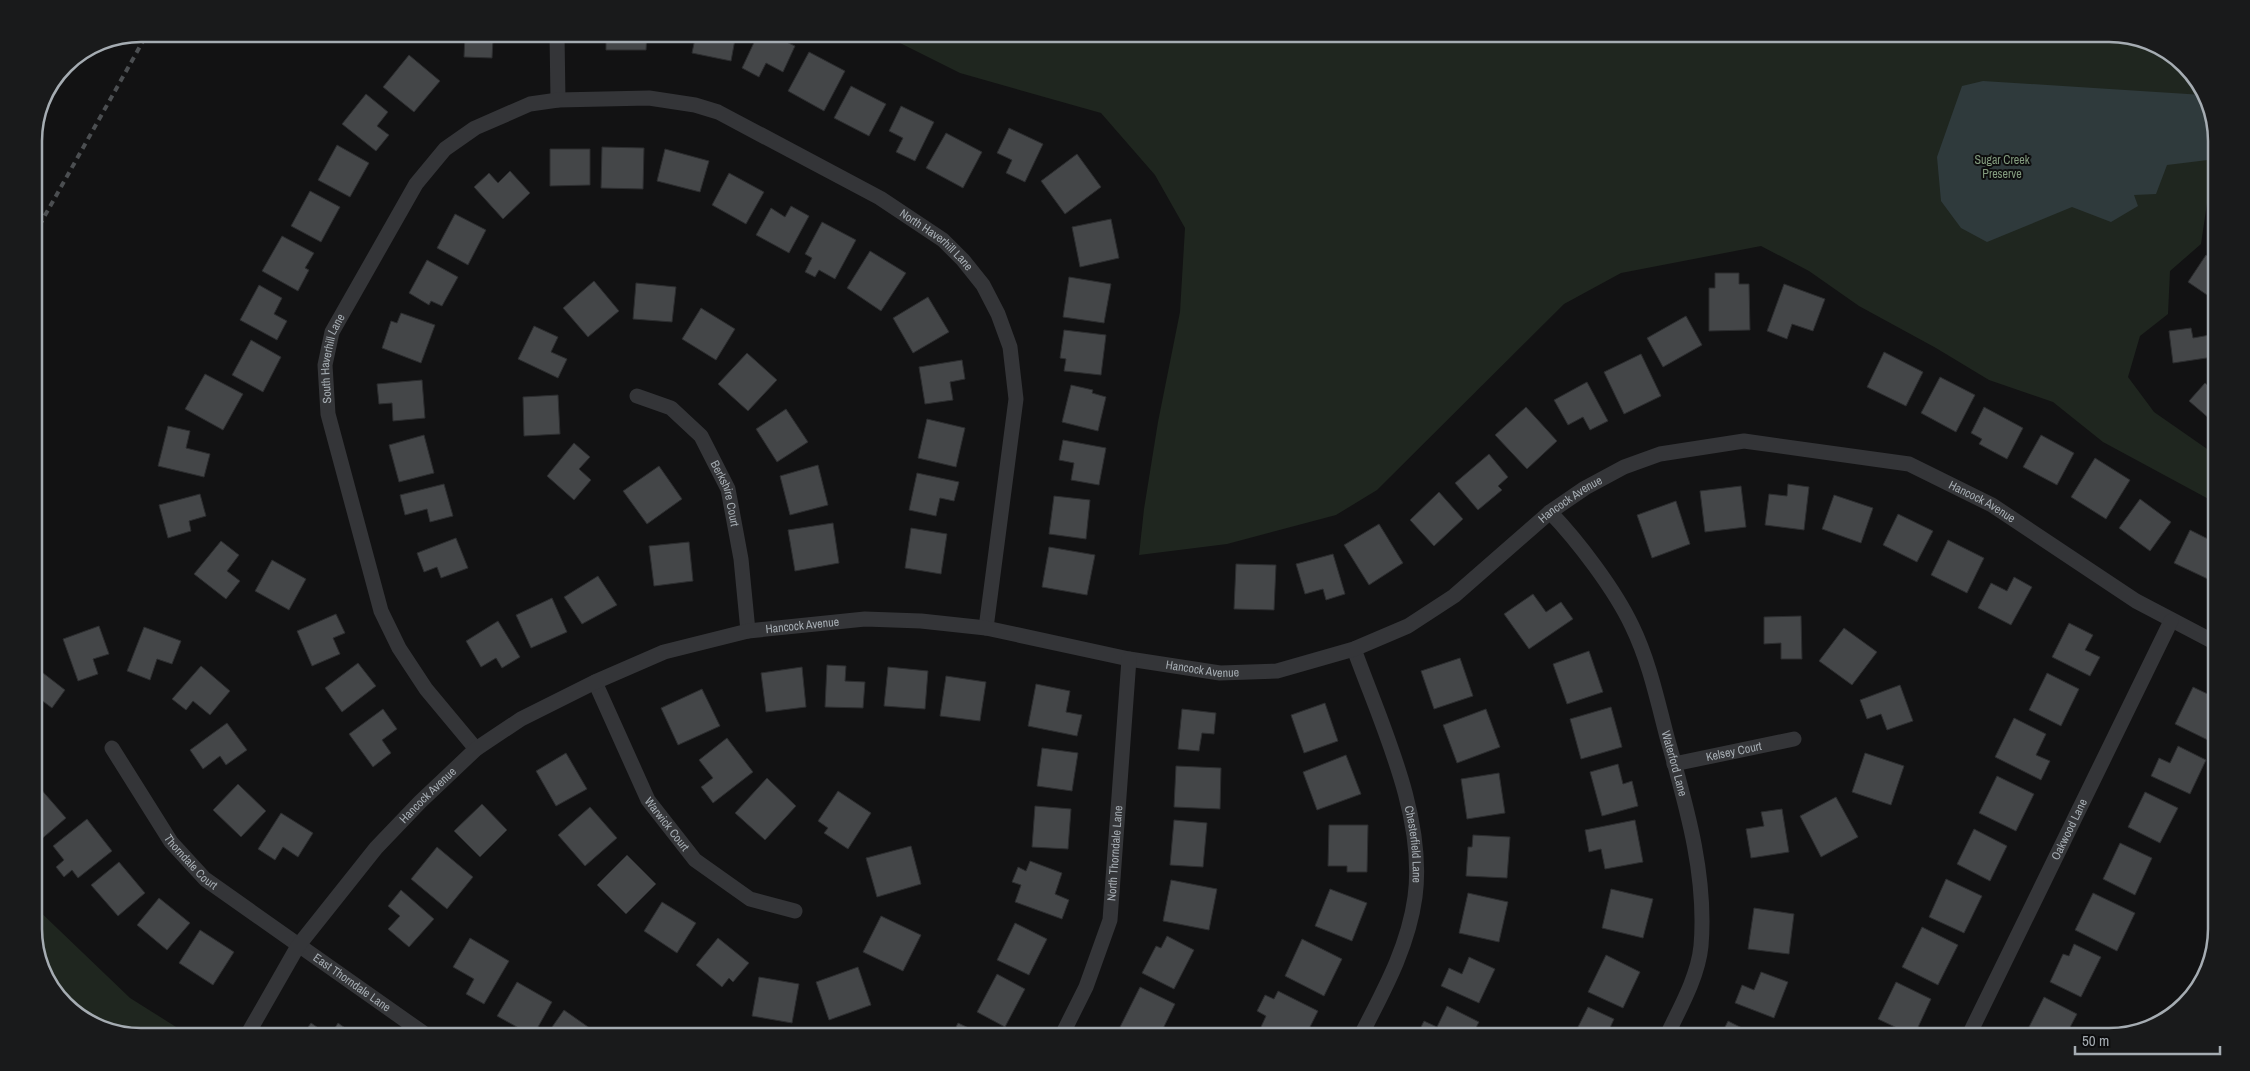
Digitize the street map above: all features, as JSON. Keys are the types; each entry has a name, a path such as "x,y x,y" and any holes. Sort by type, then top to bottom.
{"street":[{"path":"557,43 558,100"},
{"name":"North Haverhill Lane","path":"558,100 649,98 696,105 718,112 880,198 943,240 963,260 983,285 998,314 1010,347 1016,399 986,628"},
{"name":"South Haverhill Lane","path":"476,748 426,689 398,648 381,611 328,414 325,365 332,332 358,284 416,184 445,149 474,128 530,104 558,100"},
{"name":"Berkshire Court","path":"637,396 670,408 700,436 728,489 741,559 748,631"},
{"name":"Hancock Avenue","path":"251,1028 298,946 376,848 476,748 521,719 595,682 664,652 748,631 865,619 921,621 986,628 1129,659 1220,673 1277,671 1354,649 1408,626 1454,596 1550,512 1593,484 1624,467 1660,454 1744,441 1909,464 1992,505 2136,601 2208,639"},
{"name":"Waterford Lane","path":"1550,512 1566,530 1614,594 1632,625 1647,662 1674,764 1699,871 1702,898 1700,948 1693,975 1670,1028"},
{"name":"Oakwood Lane","path":"1972,1028 2171,621"},
{"name":"Chesterfield Lane","path":"1354,649 1409,802 1416,847 1415,896 1403,944 1391,977 1365,1028"},
{"name":"North Thorndale Lane","path":"1066,1028 1086,988 1110,920 1129,659"},
{"name":"Warwick Court","path":"595,682 648,800 695,860 750,899 794,911"},
{"name":"Kelsey Court","path":"1674,764 1794,740"},
{"name":"Thorndale Court","path":"112,748 171,842 200,873 298,946"},
{"name":"East Thorndale Lane","path":"298,946 416,1028"}],"green space":[{"name":"Sugar Creek Preserve","path":"2109,42 2128,44 2147,50 2179,71 2191,86 2202,109 2207,135 2207,203 2201,244 2170,271 2168,314 2140,336 2128,377 2154,412 2207,449 2207,498 2103,442 2053,402 1989,380 1936,348 1859,306 1809,271 1761,246 1621,273 1564,304 1377,490 1336,515 1227,544 1139,555 1144,509 1158,422 1180,312 1185,228 1155,175 1101,113 960,73 899,43"},
{"path":"43,915 130,998 178,1028 122,1027 103,1021 71,1000 59,985 48,962 44,949"}],"shaded area":[{"path":"1983,81 2196,95 2206,122 2207,160 2167,165 2156,194 2134,195 2138,206 2111,222 2072,207 1987,242 1961,228 1941,201 1937,157 1962,86"}],"building":[{"path":"465,43 493,43 492,58 464,57"},
{"path":"606,43 646,43 646,50 606,50"},
{"path":"694,43 734,43 731,61 692,53"},
{"path":"754,43 788,43 795,46 783,72 766,63 759,77 742,68"},
{"path":"809,52 845,71 824,111 788,91"},
{"path":"409,55 440,81 414,112 383,87"},
{"path":"851,86 886,104 869,136 834,118"},
{"path":"366,94 388,112 377,126 389,135 376,151 342,124"},
{"path":"901,106 934,122 915,161 896,152 903,138 889,131"},
{"path":"1009,128 1043,144 1025,182 1006,173 1012,160 997,153"},
{"path":"946,133 982,152 963,188 926,168"},
{"path":"337,145 369,163 350,197 318,180"},
{"path":"602,147 644,148 643,189 601,188"},
{"path":"550,149 590,149 590,185 550,186"},
{"path":"665,149 709,161 700,192 657,181"},
{"path":"1077,154 1101,187 1065,214 1041,181"},
{"path":"510,171 530,193 503,219 474,187 489,173 498,183"},
{"path":"729,173 764,192 746,224 712,205"},
{"path":"310,191 340,207 321,242 291,226"},
{"path":"791,206 809,216 789,253 756,235 771,208 785,217"},
{"path":"455,214 486,230 468,265 437,248"},
{"path":"1111,219 1119,258 1080,267 1072,227"},
{"path":"822,222 856,240 835,279 819,270 815,277 805,272 812,258 805,254"},
{"path":"282,236 314,253 305,268 309,270 298,291 262,271"},
{"path":"870,251 906,273 881,311 847,288"},
{"path":"2206,255 2207,256 2207,295 2188,282"},
{"path":"427,260 458,277 442,306 431,301 429,305 409,293"},
{"path":"1715,273 1739,273 1739,284 1749,284 1750,330 1709,331 1709,288 1715,288"},
{"path":"1069,277 1111,284 1104,323 1063,317"},
{"path":"594,281 619,311 588,337 563,308"},
{"path":"636,283 676,287 672,322 633,319"},
{"path":"1784,284 1825,299 1813,331 1792,324 1787,339 1767,331"},
{"path":"259,285 282,298 274,314 287,321 277,340 240,320"},
{"path":"928,297 949,332 913,353 893,318"},
{"path":"701,308 735,329 716,360 682,339"},
{"path":"401,313 435,325 421,363 382,348 391,321 397,323"},
{"path":"1686,316 1702,345 1663,367 1647,338"},
{"path":"534,326 558,337 551,352 567,359 558,378 518,359"},
{"path":"2191,328 2193,338 2207,335 2207,358 2173,363 2169,331"},
{"path":"1064,330 1106,335 1101,375 1064,371 1066,359 1060,358"},
{"path":"251,340 281,357 263,392 232,375"},
{"path":"1884,352 1923,372 1906,406 1867,387"},
{"path":"747,353 777,380 748,411 718,384"},
{"path":"1641,354 1661,396 1624,414 1604,372"},
{"path":"962,360 965,379 950,382 953,400 925,404 919,367"},
{"path":"205,374 243,394 223,430 185,409"},
{"path":"1940,377 1975,395 1956,432 1921,413"},
{"path":"422,380 425,418 393,421 392,403 379,404 377,384"},
{"path":"1587,382 1608,421 1590,430 1583,417 1568,425 1554,400"},
{"path":"2205,383 2207,385 2207,417 2189,401"},
{"path":"1071,385 1093,390 1092,393 1106,397 1098,431 1062,422"},
{"path":"558,395 560,434 524,436 523,397"},
{"path":"1526,407 1557,441 1527,469 1495,435"},
{"path":"1984,407 2023,428 2007,459 1979,444 1982,439 1971,433"},
{"path":"786,409 808,442 777,462 756,429"},
{"path":"927,419 965,428 956,467 918,458"},
{"path":"168,426 190,431 186,448 210,454 204,477 158,466"},
{"path":"424,435 434,473 399,482 389,445"},
{"path":"2041,435 2074,453 2057,485 2023,467"},
{"path":"1063,440 1106,448 1099,485 1071,480 1074,463 1059,460"},
{"path":"574,443 590,457 579,469 591,480 574,500 547,476"},
{"path":"1489,454 1508,477 1498,486 1502,490 1478,510 1455,483"},
{"path":"2095,458 2130,480 2106,519 2071,497"},
{"path":"818,465 828,505 790,515 780,476"},
{"path":"659,466 682,499 647,524 623,491"},
{"path":"917,473 959,482 954,501 940,498 936,516 909,510"},
{"path":"444,484 453,516 430,522 427,509 405,515 400,495"},
{"path":"1788,484 1809,487 1804,530 1765,525 1769,494 1787,496"},
{"path":"1741,486 1746,527 1705,532 1700,491"},
{"path":"1439,492 1463,519 1434,546 1410,520"},
{"path":"200,494 206,516 189,521 191,531 168,538 159,505"},
{"path":"1834,495 1873,508 1861,543 1822,529"},
{"path":"1054,496 1090,500 1086,539 1049,534"},
{"path":"2140,499 2171,522 2150,551 2119,528"},
{"path":"1676,501 1690,544 1652,558 1637,515"},
{"path":"1898,514 1933,531 1917,562 1883,545"},
{"path":"833,523 839,563 795,571 788,530"},
{"path":"1379,524 1403,563 1369,585 1344,545"},
{"path":"911,528 947,534 941,574 905,568"},
{"path":"2190,530 2208,539 2208,579 2174,563"},
{"path":"456,538 468,568 441,578 437,567 424,572 417,553"},
{"path":"1948,540 1984,558 1967,593 1931,575"},
{"path":"221,541 239,555 227,571 240,581 226,599 194,574"},
{"path":"689,542 693,581 654,586 649,546"},
{"path":"1049,547 1095,555 1087,595 1042,587"},
{"path":"1333,554 1345,594 1326,600 1323,589 1305,594 1296,564"},
{"path":"272,560 306,579 289,610 255,591"},
{"path":"1236,564 1276,565 1274,610 1234,609"},
{"path":"598,576 617,605 582,624 564,597"},
{"path":"2014,577 2032,587 2011,625 1978,608 1991,583 2007,591"},
{"path":"1533,594 1546,612 1561,602 1573,619 1529,649 1504,614"},
{"path":"552,598 567,632 531,648 516,615"},
{"path":"336,614 345,633 333,638 340,654 312,666 297,631"},
{"path":"1801,616 1802,659 1781,659 1781,643 1764,644 1764,617"},
{"path":"498,621 520,657 502,668 496,658 481,667 466,641"},
{"path":"2069,623 2093,635 2085,650 2100,657 2090,676 2052,657"},
{"path":"99,626 109,654 93,659 98,674 78,681 63,639"},
{"path":"144,627 181,641 172,664 157,659 150,680 127,671"},
{"path":"1844,628 1877,652 1852,685 1819,661"},
{"path":"1589,651 1603,692 1567,704 1553,664"},
{"path":"1460,658 1473,696 1434,709 1421,671"},
{"path":"358,663 376,686 342,712 325,688"},
{"path":"827,665 846,666 845,681 865,682 863,708 825,707"},
{"path":"201,666 230,691 210,715 193,701 186,710 172,699"},
{"path":"802,667 806,707 766,712 761,673"},
{"path":"888,667 928,671 925,709 884,706"},
{"path":"43,673 65,690 52,708 43,701"},
{"path":"2047,673 2079,689 2061,726 2029,710"},
{"path":"946,676 986,682 980,721 940,716"},
{"path":"1036,684 1070,691 1066,712 1082,715 1077,736 1028,726"},
{"path":"1900,685 1913,721 1887,730 1881,714 1867,719 1860,700"},
{"path":"2193,687 2208,694 2208,740 2175,724"},
{"path":"702,689 720,726 678,745 661,708"},
{"path":"1325,703 1338,741 1304,753 1291,715"},
{"path":"1611,707 1622,747 1581,759 1570,719"},
{"path":"383,709 397,729 382,740 391,753 373,767 349,734"},
{"path":"1182,709 1216,713 1214,734 1202,733 1199,751 1178,749"},
{"path":"1486,709 1500,747 1457,763 1443,725"},
{"path":"2014,718 2046,734 2036,755 2050,761 2041,780 1995,757"},
{"path":"227,723 247,750 226,765 220,756 203,769 190,750"},
{"path":"727,738 753,772 713,803 701,787 713,778 699,760"},
{"path":"2178,746 2206,760 2190,794 2151,776 2159,758 2170,763"},
{"path":"1042,748 1078,753 1072,791 1037,786"},
{"path":"566,753 587,789 556,806 536,771"},
{"path":"1865,753 1904,766 1891,805 1852,792"},
{"path":"1346,755 1361,794 1317,810 1303,772"},
{"path":"1618,764 1623,784 1632,781 1638,806 1602,816 1590,772"},
{"path":"1176,766 1221,768 1220,809 1174,807"},
{"path":"1499,773 1505,813 1467,819 1461,779"},
{"path":"1997,776 2034,794 2016,831 1979,813"},
{"path":"767,778 796,806 765,840 735,813"},
{"path":"238,784 266,811 241,837 213,810"},
{"path":"838,791 871,813 848,849 824,833 828,828 818,821"},
{"path":"43,792 66,818 43,838"},
{"path":"2145,792 2178,808 2160,843 2128,827"},
{"path":"1836,797 1858,837 1821,857 1800,816"},
{"path":"482,804 507,830 480,857 454,831"},
{"path":"1035,806 1071,809 1068,849 1032,847"},
{"path":"590,807 617,838 585,866 558,835"},
{"path":"1782,809 1789,852 1751,858 1746,829 1764,826 1761,812"},
{"path":"281,813 313,833 298,857 283,847 275,860 258,849"},
{"path":"87,819 112,851 78,878 72,870 64,877 56,867 64,860 53,846"},
{"path":"1174,820 1207,823 1203,867 1170,865"},
{"path":"1635,820 1643,862 1605,869 1601,849 1589,852 1585,830"},
{"path":"1329,825 1368,825 1367,872 1347,872 1347,866 1328,866"},
{"path":"1974,829 2007,846 1990,881 1957,864"},
{"path":"1473,835 1510,837 1507,878 1466,876 1468,847 1472,847"},
{"path":"2120,843 2152,858 2135,895 2103,879"},
{"path":"911,846 921,884 877,897 866,858"},
{"path":"437,847 473,877 447,909 411,879"},
{"path":"627,855 656,884 626,914 597,885"},
{"path":"1030,861 1062,873 1055,894 1069,900 1062,919 1015,902 1021,885 1012,882 1018,867 1026,871"},
{"path":"119,862 145,893 118,916 91,885"},
{"path":"1946,879 1982,896 1964,933 1929,917"},
{"path":"1171,880 1217,889 1209,930 1163,921"},
{"path":"1330,889 1367,903 1352,941 1315,926"},
{"path":"1611,889 1653,899 1643,938 1602,928"},
{"path":"401,890 434,919 409,947 388,929 400,916 388,906"},
{"path":"1468,893 1508,902 1499,942 1459,933"},
{"path":"2093,893 2135,913 2117,951 2075,930"},
{"path":"159,898 190,923 167,950 137,925"},
{"path":"662,902 696,923 677,953 644,931"},
{"path":"1754,908 1794,914 1789,954 1748,949"},
{"path":"881,916 921,935 903,971 863,952"},
{"path":"1015,923 1047,939 1029,975 997,960"},
{"path":"1922,927 1958,945 1938,985 1902,967"},
{"path":"200,930 234,952 213,985 179,963"},
{"path":"1167,936 1194,950 1174,989 1142,973 1156,946 1161,948"},
{"path":"470,938 509,961 484,1004 466,994 474,979 453,967"},
{"path":"718,938 749,963 733,982 729,978 722,987 696,965"},
{"path":"1302,939 1342,959 1324,996 1285,976"},
{"path":"2074,944 2101,957 2081,997 2050,982 2063,954 2069,956"},
{"path":"1606,955 1640,972 1623,1008 1588,992"},
{"path":"1469,957 1495,969 1479,1003 1441,986 1449,968 1462,974"},
{"path":"858,967 871,1005 829,1020 816,982"},
{"path":"1761,972 1788,982 1774,1018 1735,1003 1742,985 1754,990"},
{"path":"997,974 1025,989 1005,1027 977,1012"},
{"path":"759,977 799,984 792,1023 752,1016"},
{"path":"517,982 552,1002 537,1028 519,1028 497,1016"},
{"path":"1896,982 1931,999 1918,1028 1897,1028 1878,1019"},
{"path":"1140,987 1175,1004 1163,1028 1120,1027"},
{"path":"1278,991 1318,1011 1310,1028 1260,1028 1266,1016 1257,1011 1265,995 1274,999"},
{"path":"2044,997 2077,1014 2070,1028 2028,1028"},
{"path":"1447,1006 1479,1022 1476,1028 1420,1028 1424,1021 1437,1027"},
{"path":"1588,1007 1614,1019 1610,1028 1578,1028"},
{"path":"564,1010 590,1028 551,1028"},
{"path":"1728,1021 1742,1028 1724,1028"},
{"path":"311,1023 318,1028 307,1028"},
{"path":"338,1023 345,1028 335,1028"},
{"path":"958,1023 969,1028 956,1028"}],"railway":[{"path":"43,219 142,43"}]}
